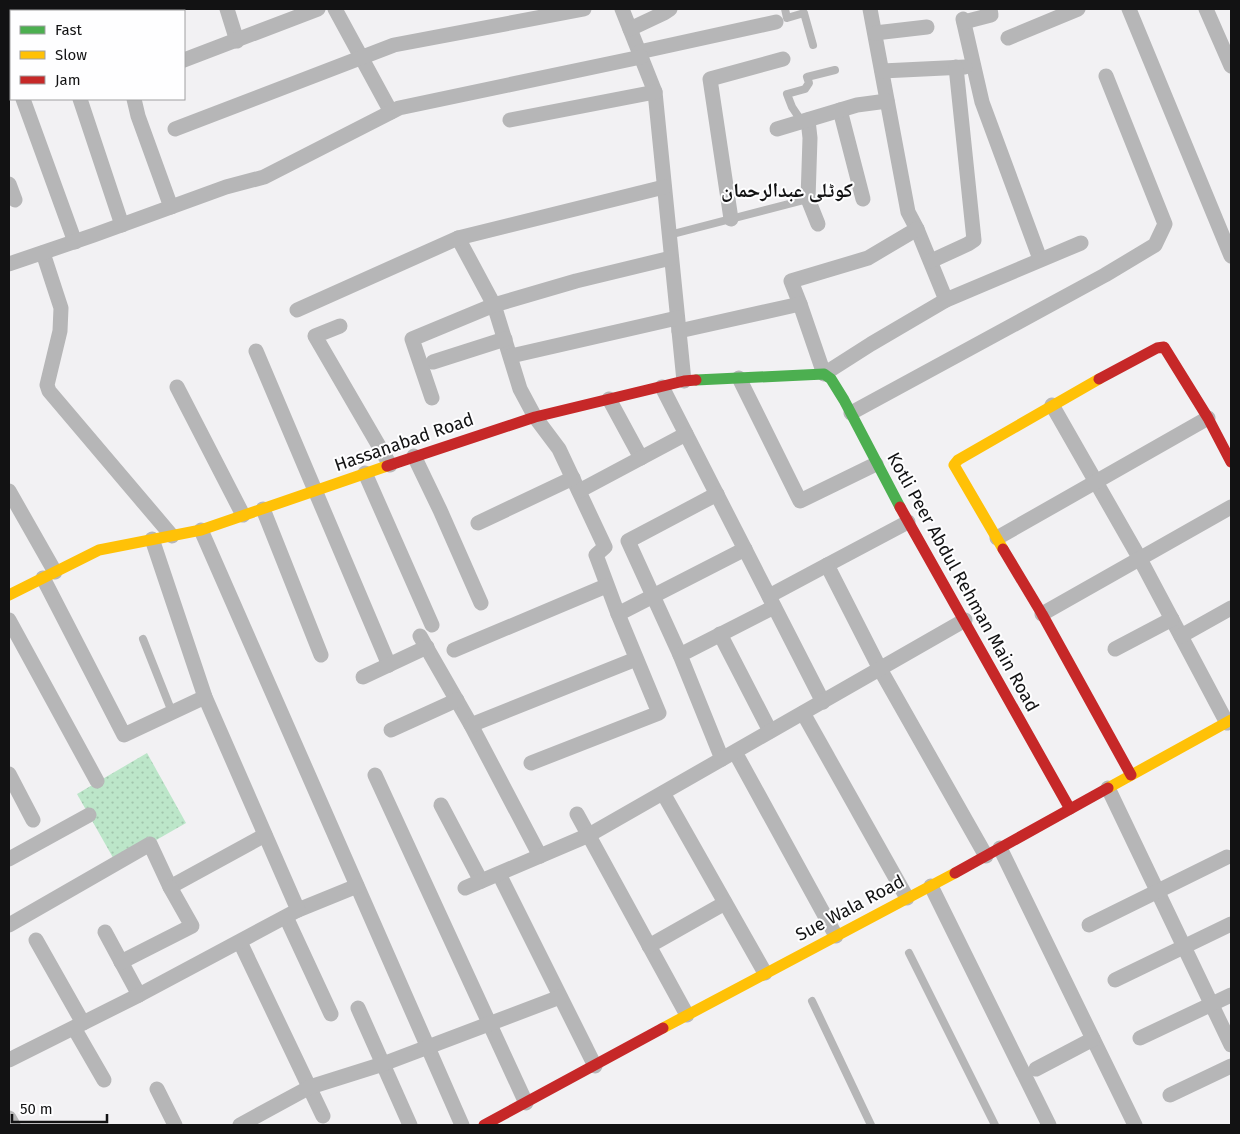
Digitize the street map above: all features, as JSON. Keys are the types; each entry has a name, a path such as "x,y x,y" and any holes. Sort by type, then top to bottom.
{"street":[{"path":"227,9 237,40"},
{"path":"185,60 237,40 281,16 318,9"},
{"path":"335,9 391,112"},
{"path":"175,129 394,45 584,9"},
{"path":"622,9 655,92 684,381"},
{"path":"630,29 670,9"},
{"path":"870,9 908,212 931,261 946,300"},
{"path":"990,9 992,15 964,21 982,102 1040,259"},
{"path":"1008,38 1078,9"},
{"path":"1129,9 1231,256"},
{"path":"1206,9 1231,66"},
{"path":"10,259 43,253 226,187 264,177 399,108 640,55 776,22"},
{"path":"875,33 926,27"},
{"path":"731,219 710,79 783,59"},
{"path":"931,261 974,240 956,67"},
{"path":"882,71 974,67"},
{"path":"851,413 1105,275 1155,244 1165,224 1106,76"},
{"path":"510,120 655,92"},
{"path":"23,100 74,242"},
{"path":"80,100 122,225"},
{"path":"134,100 138,116 171,207"},
{"path":"777,129 857,105 887,101"},
{"path":"840,110 863,199"},
{"path":"805,121 810,138 808,199 818,224"},
{"path":"9,184 14,200"},
{"path":"297,310 458,238 664,187"},
{"path":"917,229 868,258 791,281 824,374 946,300 1081,243"},
{"path":"458,238 494,305 520,388 535,417 559,449 605,547 596,555 606,586 658,713 531,763"},
{"path":"43,253 61,308 60,331 48,385 49,391 172,536"},
{"path":"432,398 412,339 494,305 576,280 672,258"},
{"path":"511,356 678,324 800,304"},
{"path":"340,326 315,336 390,465"},
{"path":"433,362 505,339"},
{"path":"1131,775 1042,614 954,465 958,460 1052,405 1164,346 1208,418 1231,462"},
{"path":"256,351 389,665"},
{"name":"Kotli Peer Abdul Rehman Main Road","path":"824,374 831,379 851,413 908,522 1070,809"},
{"name":"Hassanabad Road","path":"9,595 99,550 202,530 414,456 535,417 684,381 824,374"},
{"path":"739,378 800,501 876,464"},
{"path":"662,386 823,702"},
{"path":"177,387 243,515"},
{"path":"609,399 641,458"},
{"path":"1052,405 1140,559 1229,722"},
{"path":"997,538 1208,418"},
{"path":"478,524 641,458 686,434"},
{"path":"414,456 481,603"},
{"path":"365,473 432,625"},
{"path":"9,491 124,735 205,697"},
{"path":"717,494 628,541 728,756 836,936"},
{"path":"1042,614 1231,507"},
{"path":"263,508 321,655"},
{"path":"680,655 720,634 827,565 908,522"},
{"path":"202,530 462,1125"},
{"path":"152,540 205,697 265,835 292,914 331,1014"},
{"path":"618,614 744,548"},
{"path":"827,565 880,669 986,856"},
{"path":"454,650 606,586"},
{"path":"1181,636 1231,608"},
{"path":"1115,649 1172,619"},
{"path":"9,620 97,781"},
{"path":"465,888 588,835 965,620"},
{"path":"720,634 770,732"},
{"path":"363,676 389,665 424,642 472,725 540,856"},
{"path":"472,725 636,658"},
{"path":"391,730 457,700"},
{"path":"803,713 907,898"},
{"name":"Sue Wala Road","path":"484,1125 986,856 1229,722"},
{"path":"9,774 33,820"},
{"path":"375,775 526,1104"},
{"path":"1108,788 1231,1045"},
{"path":"663,792 765,973"},
{"path":"441,805 481,881"},
{"path":"9,859 89,814"},
{"path":"577,814 687,1015"},
{"path":"170,887 265,835"},
{"path":"9,925 150,844 170,887 192,926 121,962"},
{"path":"1000,848 1135,1125"},
{"path":"1089,925 1228,857"},
{"path":"499,874 595,1066"},
{"path":"9,1060 140,995 292,914 357,886"},
{"path":"930,886 1049,1125"},
{"path":"650,946 725,903"},
{"path":"1115,980 1231,924"},
{"path":"105,932 140,995"},
{"path":"36,940 104,1080"},
{"path":"240,942 323,1116"},
{"path":"1140,1038 1231,995"},
{"path":"240,1125 310,1087 383,1064 560,997"},
{"path":"358,1008 410,1125"},
{"path":"1036,1069 1093,1039"},
{"path":"1170,1095 1231,1066"},
{"path":"157,1089 175,1125"},
{"path":"9,1118 13,1125"}],"lane":[{"path":"785,9 788,18 804,13 813,45"},
{"path":"805,121 792,107 787,94 805,89 809,83 807,77 835,70"},
{"path":"669,235 808,199"},
{"path":"143,639 172,712"},
{"path":"909,953 995,1125"},
{"path":"812,1001 871,1125"}],"green space":[{"path":"147,753 186,823 116,863 77,794"}],"traffic: fast":[{"path":"696,380 824,374 831,379 844,400 900,507"}],"traffic: slow":[{"path":"1003,549 954,465 958,460 1099,379"},
{"path":"9,595 99,550 201,530 387,466"},
{"path":"1108,788 1231,720"},
{"path":"663,1028 955,873"}],"traffic: jam":[{"path":"1099,379 1157,348 1164,347 1208,418 1231,462"},
{"path":"387,466 535,417 684,381 696,380"},
{"path":"900,507 1070,809"},
{"path":"1003,549 1042,614 1131,775"},
{"path":"955,873 1108,788"},
{"path":"484,1125 663,1028"}],"district":[{"name":"کوٹلی عبدالرحمان","path":"787,190"}]}
